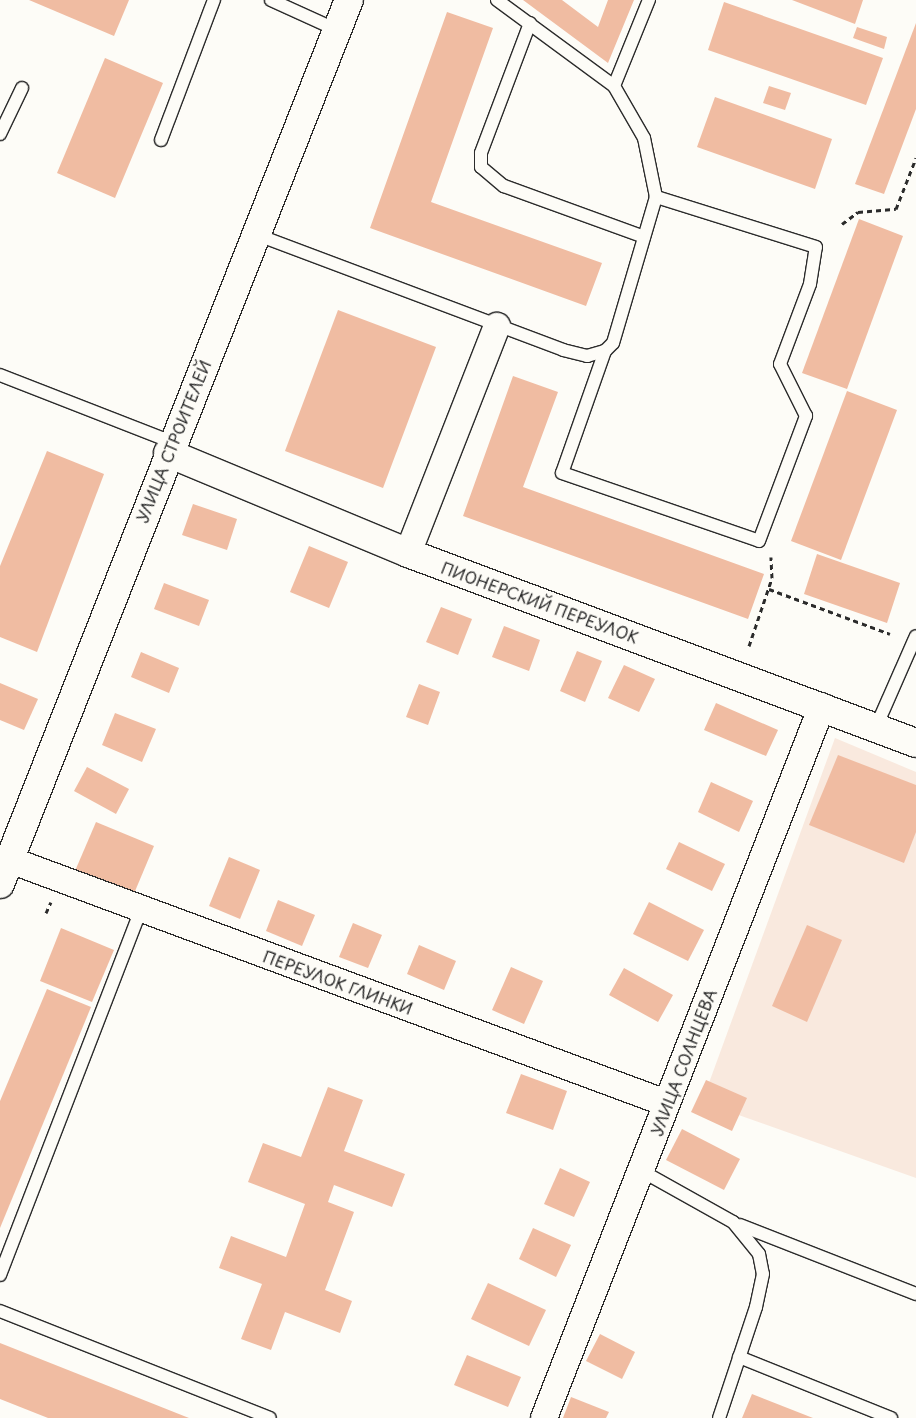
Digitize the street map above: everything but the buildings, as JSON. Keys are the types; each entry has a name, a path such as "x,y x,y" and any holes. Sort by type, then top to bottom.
{"main road":[{"name":"УЛИЦА СТРОИТЕЛЕЙ","path":"5,872 170,447 349,0"},
{"name":"ПИОНЕРСКИЙ ПЕРЕУЛОК","path":"170,447 408,553 822,706 916,744"}],"street":[{"path":"408,553 497,326"},
{"name":"УЛИЦА СОЛНЦЕВА","path":"544,1418 822,706"},
{"name":"ПЕРЕУЛОК ГЛИНКИ","path":"5,872 142,909 666,1103"}],"lane":[{"path":"161,140 214,0"},
{"path":"271,0 337,30"},
{"path":"497,0 614,86 644,138 656,197 613,343 605,351 562,473 759,541 806,416 780,364 810,284 816,247 656,197"},
{"path":"614,86 649,0"},
{"path":"530,23 481,153 481,167 504,186 644,237"},
{"path":"0,134 22,88"},
{"path":"255,234 497,326 586,356 605,351"},
{"path":"0,375 170,447"},
{"path":"876,727 916,636"},
{"path":"0,1275 142,909"},
{"path":"640,1170 733,1222 916,1294"},
{"path":"719,1418 739,1357 762,1274 750,1239 733,1222"},
{"path":"0,1311 270,1418"},
{"path":"739,1357 891,1418"}],"path":[{"path":"842,224 858,212 896,210 916,158"},
{"path":"749,646 768,590 771,557"},
{"path":"768,590 890,634"}],"shaded area":[{"path":"835,738 916,772 916,1178 702,1102"}]}
